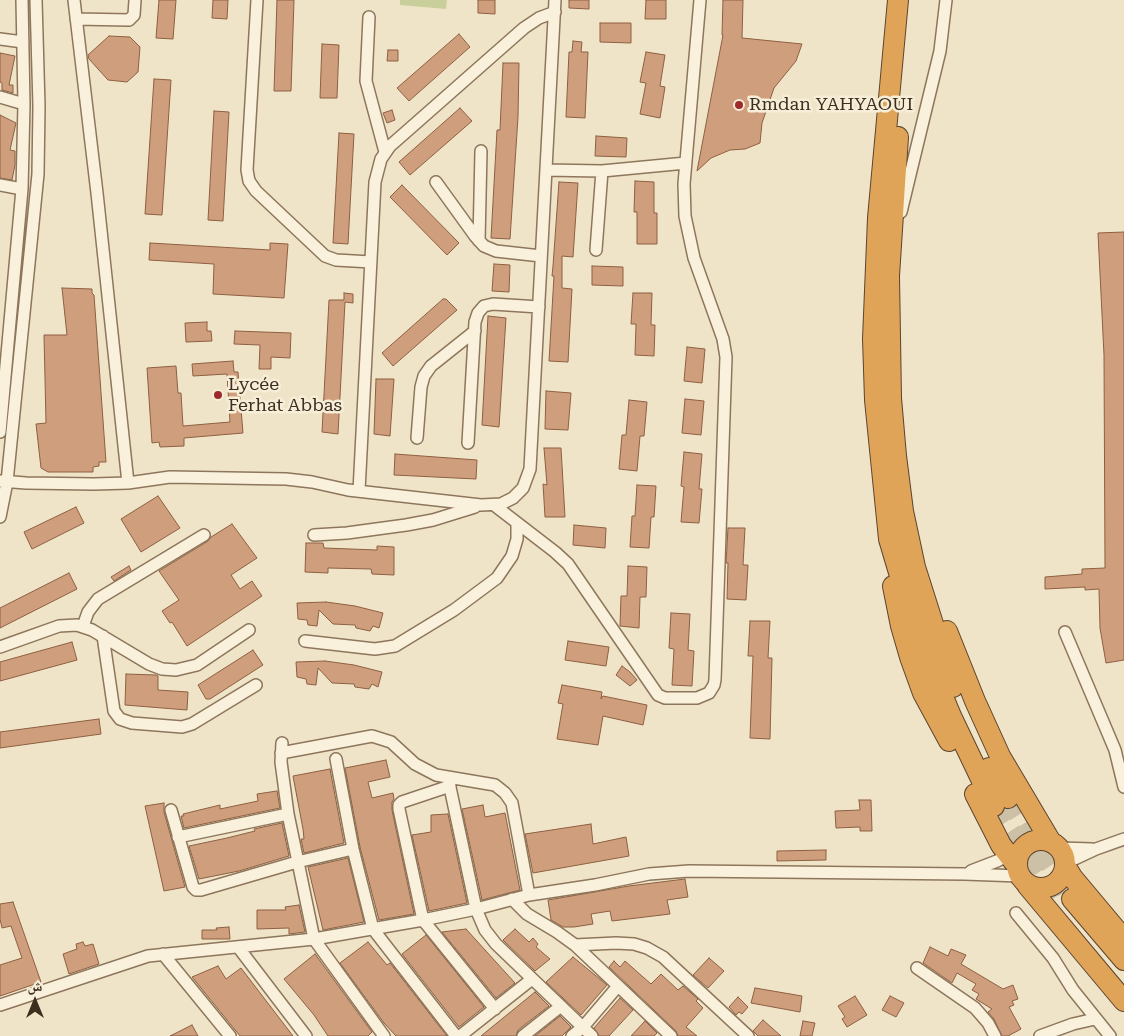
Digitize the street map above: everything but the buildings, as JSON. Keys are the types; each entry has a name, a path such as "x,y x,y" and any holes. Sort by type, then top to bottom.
{"highway":[{"path":"898,0 878,209 872,339 875,400 898,538 903,586 936,680 951,716 1001,802"},
{"path":"912,0 897,155 891,257 891,398 902,511 898,538 889,566 901,626 923,693 1019,866 1124,1001"},
{"path":"898,538 921,560 975,701 1000,756 1061,855 1072,877 1124,939"},
{"path":"1019,866 1037,840 1061,855"},
{"path":"1019,866 1043,889 1054,886 1062,878 1061,855"},
{"path":"1124,960 1066,903 1124,986"}],"street":[{"path":"0,432 22,189 24,42 22,0"},
{"path":"0,517 38,174 39,114 36,0"},
{"path":"74,0 128,483"},
{"path":"76,19 129,20 134,15 135,0"},
{"path":"257,0 247,170 249,181 256,191 325,256 336,260 371,262"},
{"path":"494,505 568,564 658,695 665,698 697,698 710,693 715,680 726,357 723,339 690,244 684,200 700,0"},
{"path":"891,257 915,148 940,51 946,0"},
{"path":"4,481 94,484 128,483 170,477 286,479 360,491 481,505 494,505 507,501 518,493 528,475 555,6"},
{"path":"360,491 376,174 381,159 390,146 524,28 555,6"},
{"path":"369,17 366,81 385,152"},
{"path":"0,38 24,42"},
{"path":"0,97 24,104"},
{"path":"479,241 481,151"},
{"path":"546,170 602,171 686,164"},
{"path":"596,250 602,171"},
{"path":"436,182 484,246 496,251 541,256"},
{"path":"0,185 22,189"},
{"path":"468,443 475,331 478,313 484,306 498,304 539,307"},
{"path":"417,438 421,387 424,376 431,366 475,331"},
{"path":"314,534 347,533 406,525 433,520 481,505"},
{"path":"305,641 375,649 395,646 454,610 497,578 512,556 517,539 517,523"},
{"path":"83,626 88,612 98,599 204,535"},
{"path":"0,647 59,626 71,624 83,626 103,636 149,664 162,669 176,670 196,665 249,630"},
{"path":"1065,632 1115,750 1124,787"},
{"path":"103,636 114,711 120,720 132,723 182,727 192,724 256,685"},
{"path":"379,1034 314,939 288,814 282,748 372,736 391,742 406,757 449,782 495,785 501,789 512,803 529,894"},
{"path":"336,759 353,849 373,928 458,1036 532,979"},
{"path":"449,782 476,909 490,938 592,1036"},
{"path":"449,782 402,802 399,807 423,920 495,1009"},
{"path":"171,810 193,887 196,890 297,862 353,849"},
{"path":"178,837 288,814"},
{"path":"1061,855 1096,849 1124,839"},
{"path":"1061,855 1096,849"},
{"path":"0,1005 134,960 163,954 314,939 476,909 529,894 595,885 649,874 689,871 964,874 1019,866"},
{"path":"964,874 1019,866"},
{"path":"512,899 527,914 575,945 671,1036"},
{"path":"1016,913 1053,958 1073,990 1110,1036"},
{"path":"575,945 634,944 663,957 748,1036"},
{"path":"238,947 306,1036"},
{"path":"163,954 230,1036"},
{"path":"917,968 975,1008 988,1023 995,1036"},
{"path":"572,1036 583,1027 618,986"},
{"path":"523,1036 561,1006"},
{"path":"1040,1036 1073,1024 1095,1019"}],"green space":[{"path":"400,0 447,0 446,9 400,5"}],"tunnel":[{"path":"1008,798 1072,899"},
{"path":"994,806 1060,906"}],"place":[{"name":"Rmdan YAHYAOUI","path":"739,105"},
{"name":"Lycée Ferhat Abbas","path":"218,395"}]}
